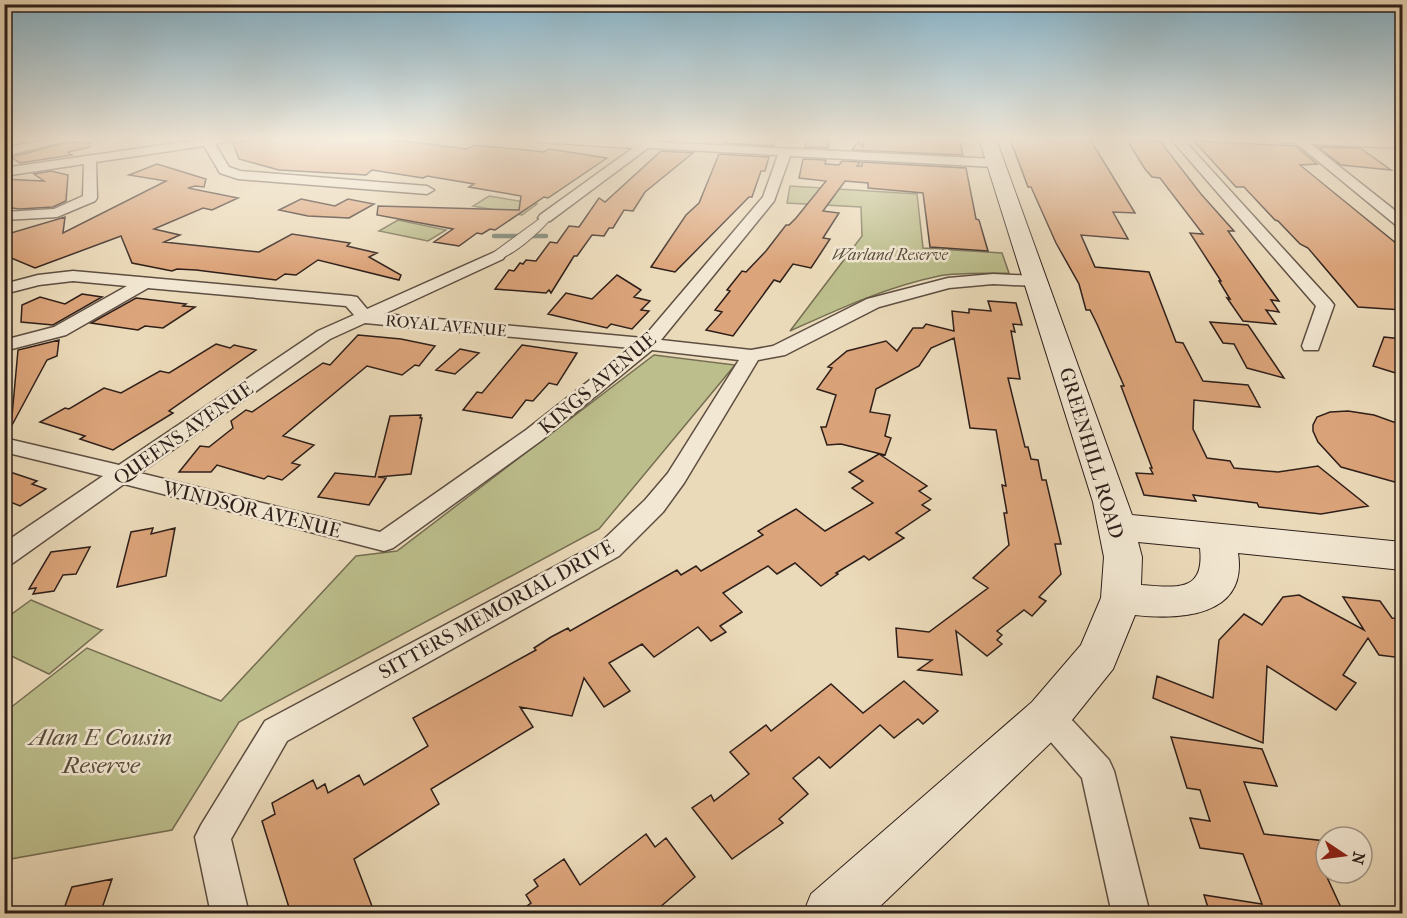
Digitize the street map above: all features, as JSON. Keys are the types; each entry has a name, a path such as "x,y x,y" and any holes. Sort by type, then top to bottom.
{"main road":[{"name":"GREENHILL ROAD","path":"831,914 1048,716 1098,656 1121,598 1123,557 1119,527 1001,182"},
{"path":"1119,527 1402,556"},
{"path":"1121,598 1187,603 1207,594 1219,575 1222,558 1217,537"}],"street":[{"path":"4,216 57,213 90,198 90,182"},
{"path":"324,182 427,190"},
{"path":"497,256 527,236 545,218 595,182"},
{"name":"KINGS AVENUE","path":"384,542 534,435 648,344 769,198 775,182"},
{"path":"1215,182 1325,305 1311,346"},
{"path":"1352,182 1402,222"},
{"name":"QUEENS AVENUE","path":"4,556 324,335 366,318 497,256"},
{"name":"ROYAL AVENUE","path":"4,289 38,280 73,276 146,282 351,301 366,318 648,344 751,356"},
{"path":"751,356 778,351 873,303 948,283 993,279 1035,281"},
{"path":"4,346 60,331 146,282"},
{"name":"SITTERS MEMORIAL DRIVE","path":"230,914 213,837 276,731 610,549 654,506 676,478 751,356"},
{"name":"WINDSOR AVENUE","path":"4,445 384,542"},
{"path":"1048,716 1097,771 1131,914"}],"green space":[{"name":"Warland Reserve","path":"790,186 917,194 923,248 1002,253 1009,273 939,276 900,286 863,299 790,331 862,236 861,207 787,203"},
{"path":"489,196 537,204 522,215 473,206"},
{"path":"398,220 446,230 428,241 379,231"},
{"name":"Alan E Cousin Reserve","path":"654,355 735,365 599,529 239,722 172,830 5,860 5,712 87,648 221,701 356,556 397,551"},
{"path":"31,600 102,630 49,674 5,653 5,619"}],"building":[{"path":"4,182 67,182 66,201 53,207 20,209 4,207"},
{"path":"164,182 205,182 204,187 188,188 238,198 212,210 203,208 154,229 180,235 164,242 259,252 292,234 350,243 347,246 377,253 369,257 401,275 399,280 318,260 296,275 285,274 276,280 196,270 172,271 132,263 121,236 35,268 4,255 4,235 65,217 63,233"},
{"path":"461,182 572,182 548,198 544,197 495,230 490,229 482,234 477,233 459,246 434,242 453,229 377,215 378,206 519,210 521,196 469,187 474,184"},
{"path":"627,182 658,182 645,192 633,211 624,210 613,228 609,228 604,236 592,235 577,256 574,256 551,293 549,290 546,293 495,289 509,270 514,271 520,263 523,264 526,260 536,261 550,242 557,243 569,226 579,227 599,198 605,202"},
{"path":"708,182 757,182 752,197 749,197 675,272 651,267 686,215 699,203"},
{"path":"825,182 844,182 823,211 839,213 823,238 830,239 811,268 793,264 780,282 774,280 733,336 706,330 722,312 715,310 742,271 746,272 786,225 796,218"},
{"path":"855,182 969,182 976,219 979,220 988,251 930,247 923,193 868,188 868,183"},
{"path":"1026,182 1116,182 1135,213 1113,212 1128,239 1081,235 1095,267 1149,272 1176,342 1183,343 1203,381 1248,385 1260,407 1194,400 1193,429 1207,458 1230,461 1234,468 1278,472 1318,466 1368,506 1321,514 1259,507 1257,503 1193,495 1196,501 1144,495 1136,473 1153,474 1150,468 1152,468 1121,386 1124,386 1090,310 1086,310 1079,284 1056,243 1031,187 1028,187"},
{"path":"1163,182 1192,182 1234,231 1228,231 1279,301 1271,300 1279,312 1266,310 1276,324 1243,321 1227,298 1230,299 1219,281 1221,281 1190,233 1203,234"},
{"path":"1231,182 1321,182 1402,248 1402,310 1358,307 1308,248 1300,244 1244,187 1236,187"},
{"path":"301,199 335,206 348,199 374,204 349,218 308,216 279,210"},
{"path":"617,275 641,290 634,297 650,301 641,310 649,311 632,329 611,324 607,328 548,314 566,293 592,299"},
{"path":"82,294 102,297 53,325 21,322 22,305 40,297 65,304"},
{"path":"136,298 195,307 163,328 145,326 138,330 91,323"},
{"path":"988,301 1016,303 1022,325 1013,324 1015,332 1011,331 1020,379 1008,378 1025,447 1028,447 1031,459 1038,460 1042,480 1046,480 1061,544 1055,544 1061,574 1039,597 1046,601 1032,616 1024,610 997,631 1002,635 997,640 1002,644 987,656 956,631 962,675 918,670 932,660 898,657 896,628 929,632 988,588 973,578 1009,545 1002,485 1006,486 996,430 970,428 954,338 931,348 919,366 876,389 870,412 890,415 885,436 891,438 885,455 841,444 827,445 821,427 826,427 836,395 817,389 832,368 828,367 847,351 886,341 897,351 913,328 923,328 926,324 954,331 952,311 969,313 969,309 991,311"},
{"path":"1210,322 1248,325 1284,378 1247,368 1234,344 1223,343"},
{"path":"358,335 401,339 435,346 419,366 415,365 402,375 367,366 283,436 314,445 292,463 300,465 282,480 268,476 264,479 217,465 211,472 179,472 200,446 209,447 233,428 231,421 246,410 252,412 323,363 330,365"},
{"path":"1384,337 1402,339 1402,375 1373,366"},
{"path":"59,340 57,356 47,360 11,427 18,350"},
{"path":"216,344 230,348 234,345 256,350 169,411 173,413 113,450 80,439 85,436 40,422 65,408 69,409 104,388 121,393 160,371 169,373"},
{"path":"522,345 577,353 557,385 549,383 533,401 526,400 512,418 463,410 477,392 482,393"},
{"path":"460,349 479,353 455,374 436,370"},
{"path":"1348,411 1374,415 1402,425 1402,484 1341,467 1318,442 1313,431 1317,417 1330,412"},
{"path":"421,415 411,474 378,477 386,478 369,505 318,497 335,473 375,477 390,416"},
{"path":"879,454 927,486 919,491 931,499 922,505 930,510 896,533 904,538 869,560 864,556 836,573 838,574 821,586 795,563 777,574 768,566 723,593 742,612 720,626 726,632 711,641 698,627 654,657 642,644 609,663 630,691 604,707 584,678 572,716 520,707 533,727 431,789 439,804 354,859 375,914 291,914 262,821 275,814 272,803 313,780 317,789 325,784 328,793 359,775 364,785 428,746 413,718 536,650 534,648 551,637 568,628 570,631 677,570 681,575 696,566 701,571 763,535 758,531 796,509 825,531 873,503 852,488 863,481 849,472"},
{"path":"4,470 37,481 32,484 46,489 20,506 13,503 4,509"},
{"path":"153,528 151,534 175,528 166,576 117,587 131,532"},
{"path":"90,547 76,574 63,575 54,591 33,594 36,588 29,589 51,552"},
{"path":"1299,595 1364,630 1343,597 1380,601 1392,618 1402,619 1402,658 1379,655 1368,638 1343,675 1356,683 1336,710 1267,666 1263,743 1153,698 1157,676 1213,698 1219,640 1244,614 1262,625 1283,597"},
{"path":"904,681 938,711 923,724 918,719 894,738 880,725 830,768 819,757 793,778 808,794 779,819 783,823 732,859 692,808 711,795 714,801 749,774 730,752 766,725 771,731 831,684 863,713"},
{"path":"1171,737 1262,749 1277,786 1244,782 1264,834 1314,840 1314,885 1331,885 1344,914 1266,914 1264,908 1263,914 1210,914 1204,895 1262,904 1243,854 1200,848 1190,818 1210,821 1200,790 1187,788"},
{"path":"646,834 655,847 666,838 695,877 652,914 516,914 531,903 526,895 538,886 534,880 564,859 580,885"},
{"path":"112,879 100,914 62,914 72,887"}],"waterway":[{"path":"494,236 546,236"}]}
